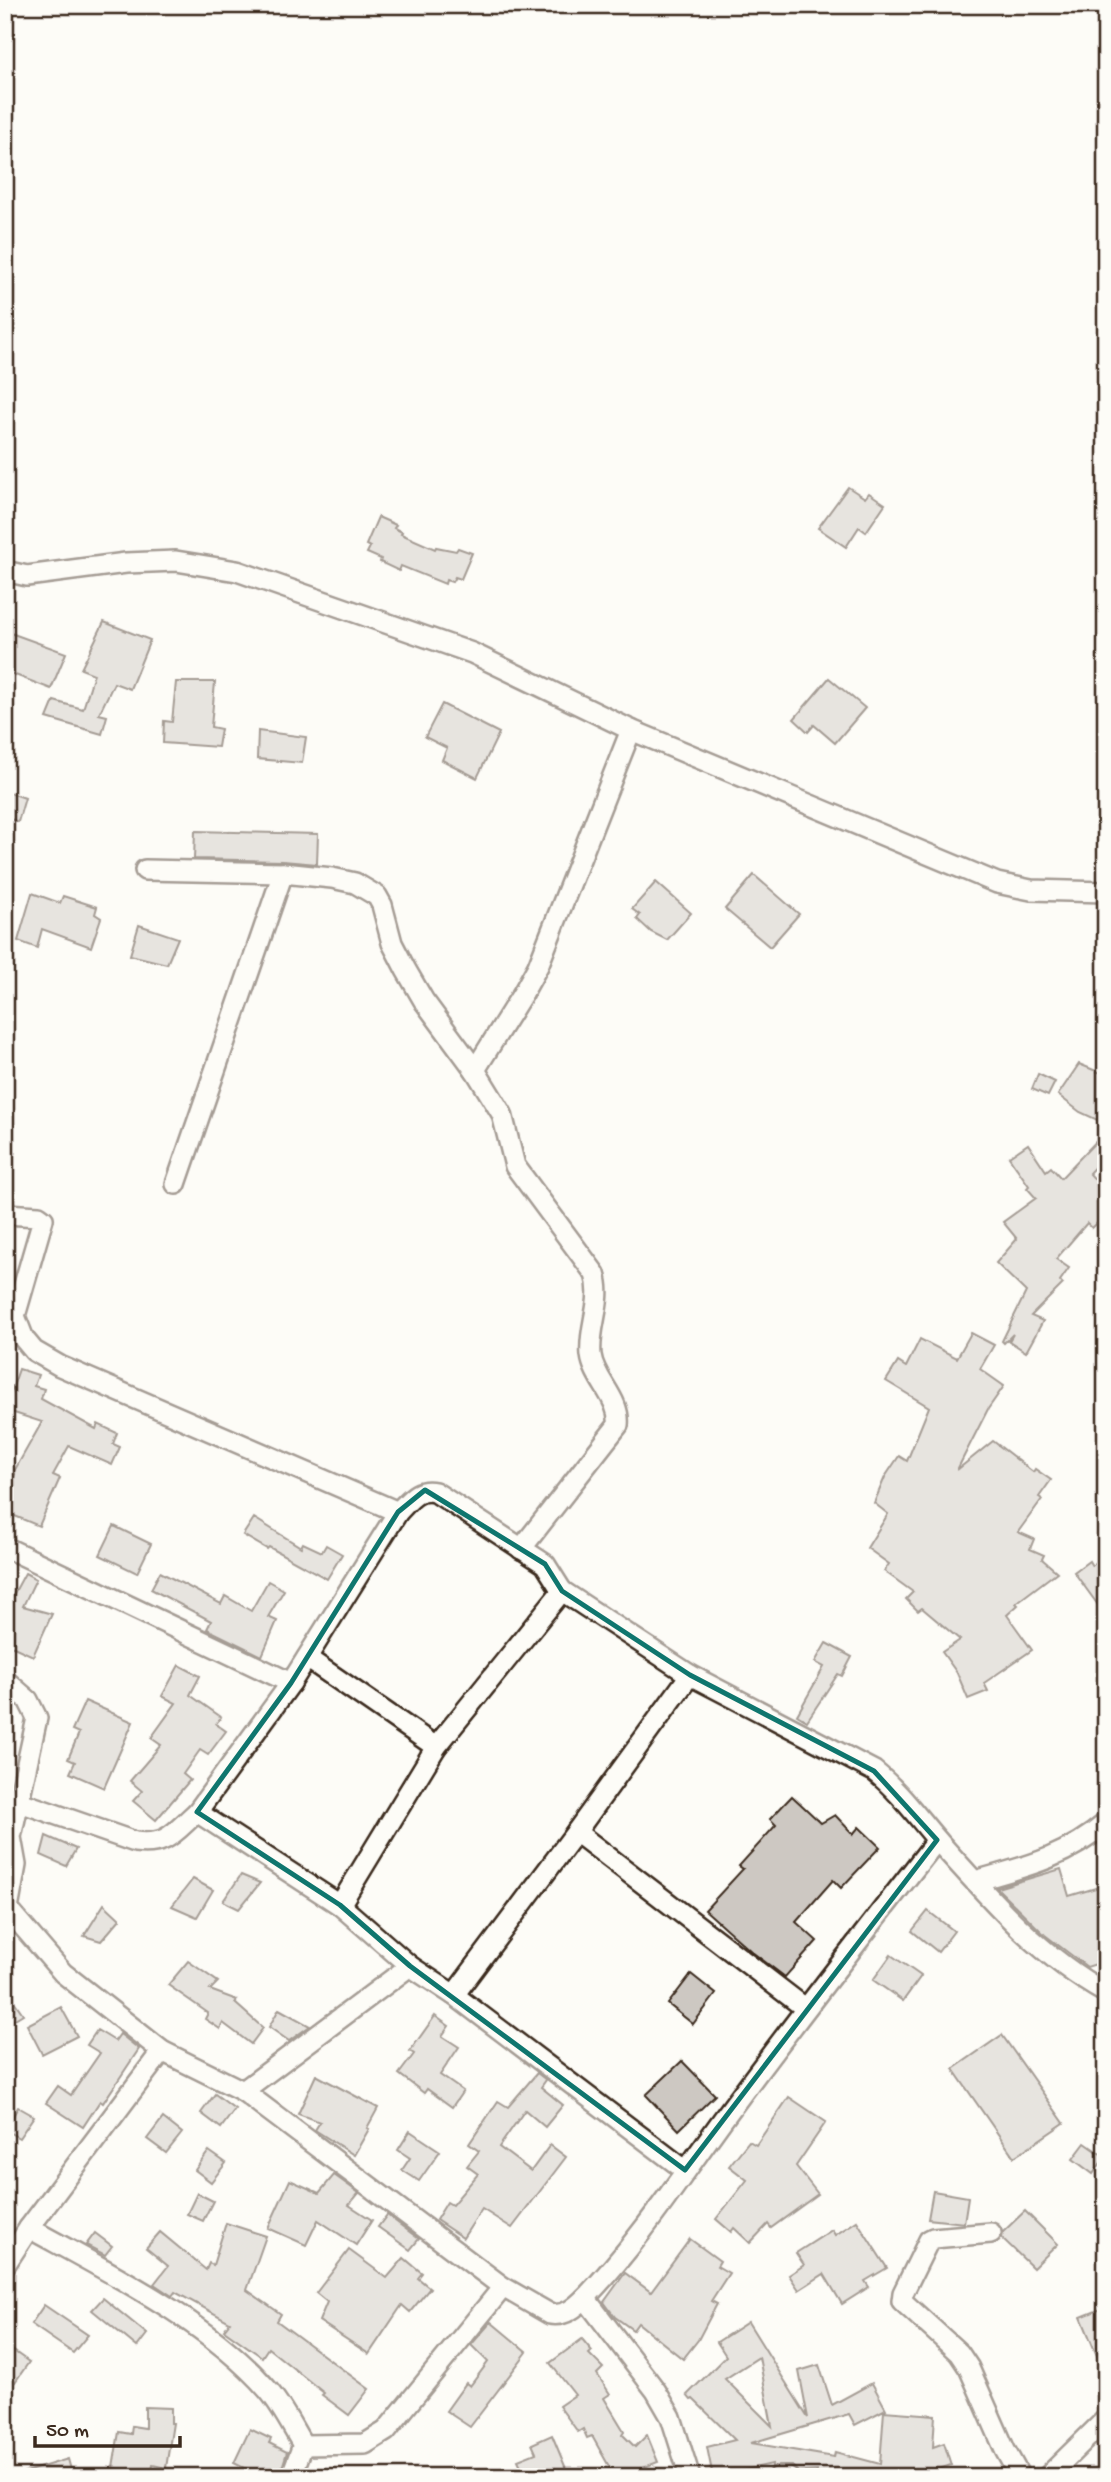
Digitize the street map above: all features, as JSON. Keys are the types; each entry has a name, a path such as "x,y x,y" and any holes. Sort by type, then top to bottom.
{"street":[{"path":"5,571 27,576 126,563 176,561 237,571 472,653 632,730 997,883 1031,890 1106,892"},
{"path":"475,1070 538,966 632,730"},
{"path":"145,870 284,873 332,877 355,883 376,896 382,905 392,943 406,970 424,1001 475,1070 502,1114 515,1166 595,1274 598,1295 591,1356 619,1418 614,1433 521,1549"},
{"path":"176,1184 284,873"},
{"path":"5,1214 39,1216 43,1219 15,1316 24,1339 34,1351 60,1366 398,1512"},
{"path":"17,1801 135,1842 153,1844 165,1840 197,1812 291,1683 398,1512 416,1493 425,1490 435,1492 545,1564 562,1591 690,1675 874,1771 895,1788 937,1840 1016,1927 1062,1965 1106,1993"},
{"path":"5,1547 291,1683"},
{"path":"340,1905 436,1747 562,1591"},
{"path":"307,1658 436,1747"},
{"path":"454,1995 690,1675"},
{"path":"5,1680 28,1700 37,1718 11,1837 16,1865 6,1909 64,1973 162,2051 243,2091 503,2287 550,2314 565,2314 585,2298 643,2229 805,2008 937,1840"},
{"path":"197,1812 340,1905 410,1966 454,1995 685,2170"},
{"path":"975,1881 1043,1863 1066,1851 1106,1823"},
{"path":"576,1832 805,2008"},
{"path":"243,2091 410,1966"},
{"path":"5,2265 29,2228 162,2051"},
{"path":"29,2228 141,2290 204,2333 269,2391 303,2445"},
{"path":"991,2233 929,2240 903,2293 902,2301 959,2353 969,2368 1005,2450 1020,2477"},
{"path":"303,2445 365,2444 386,2431 503,2287"},
{"path":"585,2298 656,2391 671,2417 690,2477"},
{"path":"1047,2477 1106,2419"},
{"path":"291,2477 303,2445"},
{"path":"778,2477 788,2477"}],"highlighted area":[{"path":"425,1490 545,1564 562,1591 690,1675 874,1771 937,1840 685,2170 410,1966 340,1905 197,1812 291,1683 398,1512"}],"building":[{"path":"848,487 865,498 869,493 885,504 866,532 859,527 846,547 818,528"},
{"path":"378,517 396,525 394,528 402,532 401,534 435,549 456,551 458,548 472,553 461,579 455,577 452,582 446,580 445,584 401,566 399,571 367,553 370,547 366,545"},
{"path":"104,622 150,640 130,689 114,683 99,714 107,716 102,734 47,718 54,701 83,709 94,674 81,669"},
{"path":"5,631 66,653 51,689 5,671"},
{"path":"829,678 865,708 835,743 814,725 808,732 794,719"},
{"path":"176,682 215,682 211,727 221,729 218,747 163,743 164,721 172,722"},
{"path":"442,704 499,733 477,778 442,760 447,748 425,737"},
{"path":"258,731 306,737 302,763 257,759"},
{"path":"5,791 25,798 18,822 5,817"},
{"path":"195,831 318,834 317,864 194,859"},
{"path":"754,875 799,914 770,947 725,909"},
{"path":"656,882 691,913 667,940 651,932 637,919 640,915 632,909"},
{"path":"32,893 60,903 63,896 97,907 95,914 101,918 91,947 42,929 37,948 18,941"},
{"path":"139,925 178,938 167,964 130,955"},
{"path":"1079,1064 1106,1075 1106,1124 1080,1112 1058,1095"},
{"path":"1038,1074 1055,1082 1048,1096 1032,1089"},
{"path":"1106,1131 1106,1155 1089,1173 1106,1191 1106,1215 1092,1228 1087,1223 1056,1259 1069,1268 1060,1281 1063,1284 1031,1316 1043,1321 1026,1352 1009,1341 1013,1334 1004,1343 1002,1341 1026,1292 996,1263 1017,1239 1003,1222 1036,1198 1009,1157 1028,1144 1046,1171 1051,1167 1061,1178"},
{"path":"971,1333 994,1345 980,1369 1004,1386 988,1409 957,1470 993,1441 1033,1472 1035,1469 1051,1480 1039,1497 1042,1499 1018,1532 1034,1539 1030,1549 1044,1555 1042,1559 1057,1572 1016,1603 1018,1605 1007,1615 1032,1650 984,1683 988,1691 968,1699 957,1673 942,1652 960,1640 922,1608 918,1611 906,1599 913,1592 884,1571 889,1564 867,1548 888,1514 874,1503 885,1477 899,1456 907,1461 929,1407 886,1381 898,1362 906,1367 920,1339 957,1358"},
{"path":"19,1369 38,1375 34,1386 44,1389 41,1399 96,1429 98,1424 117,1433 113,1444 120,1447 112,1465 69,1446 53,1475 60,1478 39,1526 5,1512 5,1497 15,1474 13,1473 42,1422 5,1410"},
{"path":"254,1518 301,1547 303,1543 322,1552 326,1545 342,1554 327,1579 243,1535"},
{"path":"114,1526 151,1544 137,1573 100,1555"},
{"path":"1106,1554 1106,1616 1074,1572 1089,1561 1092,1566"},
{"path":"160,1572 221,1604 225,1596 251,1611 268,1581 284,1590 268,1617 277,1621 262,1656 207,1629 211,1621 151,1589"},
{"path":"25,1573 36,1579 23,1606 52,1614 33,1656 5,1643 5,1610"},
{"path":"826,1643 852,1657 842,1676 838,1674 807,1721 797,1715 824,1667 815,1662"},
{"path":"179,1665 200,1676 190,1695 221,1717 216,1724 226,1731 208,1755 200,1750 183,1774 190,1780 156,1820 133,1801 142,1791 130,1781 161,1745 151,1738 176,1703 162,1696"},
{"path":"85,1701 133,1722 104,1788 70,1773 75,1762 68,1759 79,1733 72,1730"},
{"path":"792,1796 821,1823 835,1815 853,1834 859,1827 880,1847 841,1888 833,1880 796,1922 817,1941 785,1977 705,1910 743,1869 739,1866 776,1825 770,1819"},
{"path":"46,1836 76,1849 66,1866 41,1855"},
{"path":"1061,1869 1069,1896 1099,1887 1106,1910 1106,1961 1087,1967 1045,1935 997,1888"},
{"path":"241,1875 260,1883 239,1909 223,1901"},
{"path":"193,1879 213,1890 197,1917 172,1906"},
{"path":"104,1904 120,1919 101,1941 84,1936"},
{"path":"928,1911 954,1931 938,1952 912,1931"},
{"path":"891,1955 921,1976 903,2001 873,1980"},
{"path":"188,1961 218,1982 210,1990 237,2000 235,2003 263,2028 251,2044 223,2023 220,2029 205,2019 208,2013 168,1985"},
{"path":"691,1974 716,1994 693,2024 668,2004"},
{"path":"5,1988 23,2014 5,2025"},
{"path":"61,2007 77,2036 42,2054 27,2025"},
{"path":"279,2009 310,2026 289,2041 269,2027"},
{"path":"435,2016 449,2026 442,2036 459,2047 440,2075 463,2091 452,2107 427,2089 424,2093 399,2074 414,2054 410,2051"},
{"path":"97,2030 115,2041 120,2034 139,2049 103,2103 100,2101 83,2127 46,2103 58,2086 71,2095 100,2053 87,2045"},
{"path":"1002,2035 1064,2123 1014,2157 953,2069"},
{"path":"682,2061 715,2095 679,2130 646,2095"},
{"path":"537,2073 546,2080 541,2087 563,2105 545,2127 525,2110 499,2147 531,2171 550,2145 566,2157 512,2228 482,2209 463,2238 436,2220 447,2202 452,2205 478,2174 467,2166 479,2151 469,2144 498,2101 508,2107"},
{"path":"316,2075 378,2108 354,2155 315,2130 320,2122 298,2114"},
{"path":"215,2094 235,2109 221,2128 201,2113"},
{"path":"789,2097 826,2122 796,2166 818,2194 771,2228 768,2224 750,2243 734,2228 731,2232 716,2219 747,2180 729,2166 749,2141 756,2145"},
{"path":"18,2107 34,2116 19,2138 5,2130"},
{"path":"163,2118 182,2133 166,2153 147,2139"},
{"path":"410,2131 440,2151 419,2181 402,2170 410,2158 398,2150"},
{"path":"1085,2143 1105,2157 1093,2174 1073,2159"},
{"path":"209,2151 226,2163 211,2182 195,2170"},
{"path":"334,2175 359,2193 349,2205 372,2220 356,2245 318,2220 306,2245 268,2228 290,2180 319,2193"},
{"path":"933,2191 968,2197 964,2223 928,2219"},
{"path":"197,2193 213,2201 203,2221 187,2214"},
{"path":"1025,2211 1058,2244 1033,2268 1002,2238 1003,2232"},
{"path":"387,2215 419,2239 410,2250 378,2227"},
{"path":"857,2221 887,2268 865,2281 869,2287 842,2304 824,2274 799,2290 789,2275 804,2265 796,2253 832,2230 835,2235"},
{"path":"226,2223 266,2236 247,2290 281,2314 277,2321 369,2389 349,2415 268,2348 262,2357 224,2330 230,2322 175,2292 172,2296 154,2284 168,2266 146,2248 160,2232 206,2270 209,2263 213,2265"},
{"path":"95,2233 112,2246 105,2255 86,2245"},
{"path":"690,2239 720,2261 717,2266 729,2273 711,2301 717,2304 698,2340 683,2359 638,2323 633,2330 615,2317 604,2302 625,2273 651,2292"},
{"path":"349,2250 387,2278 404,2258 422,2273 418,2278 430,2288 410,2312 402,2305 369,2354 319,2321 327,2302 316,2293"},
{"path":"103,2298 147,2334 137,2347 92,2310"},
{"path":"44,2305 88,2335 73,2353 31,2324"},
{"path":"1106,2307 1106,2375 1105,2375 1081,2317"},
{"path":"491,2322 527,2352 470,2427 446,2411 466,2383 470,2386 488,2362 471,2345"},
{"path":"748,2322 808,2418 799,2371 819,2365 832,2405 872,2383 886,2409 855,2425 849,2414 751,2443 834,2457 835,2452 880,2464 884,2411 935,2415 933,2447 944,2443 951,2465 936,2470 945,2477 816,2477 817,2471 798,2472 792,2466 772,2467 772,2464 713,2477 707,2447 735,2440 687,2395 726,2356 717,2342","holes":["759,2357 772,2426 725,2379"]},
{"path":"582,2339 592,2351 589,2354 603,2368 597,2374 610,2394 604,2398 624,2431 622,2434 635,2447 647,2435 658,2462 639,2469 642,2477 615,2477 592,2436 587,2438 583,2429 578,2432 559,2406 575,2395 550,2363"},
{"path":"5,2345 29,2362 15,2382 5,2375"},
{"path":"145,2407 171,2408 173,2423 166,2468 153,2465 151,2477 126,2474 126,2470 113,2468 119,2432 131,2434 132,2426 145,2428"},
{"path":"250,2429 271,2439 269,2443 287,2452 279,2477 262,2477 234,2463"},
{"path":"552,2435 567,2471 553,2477 526,2477 518,2460 536,2453 532,2444"},
{"path":"68,2459 73,2477 22,2477 22,2473"}]}
